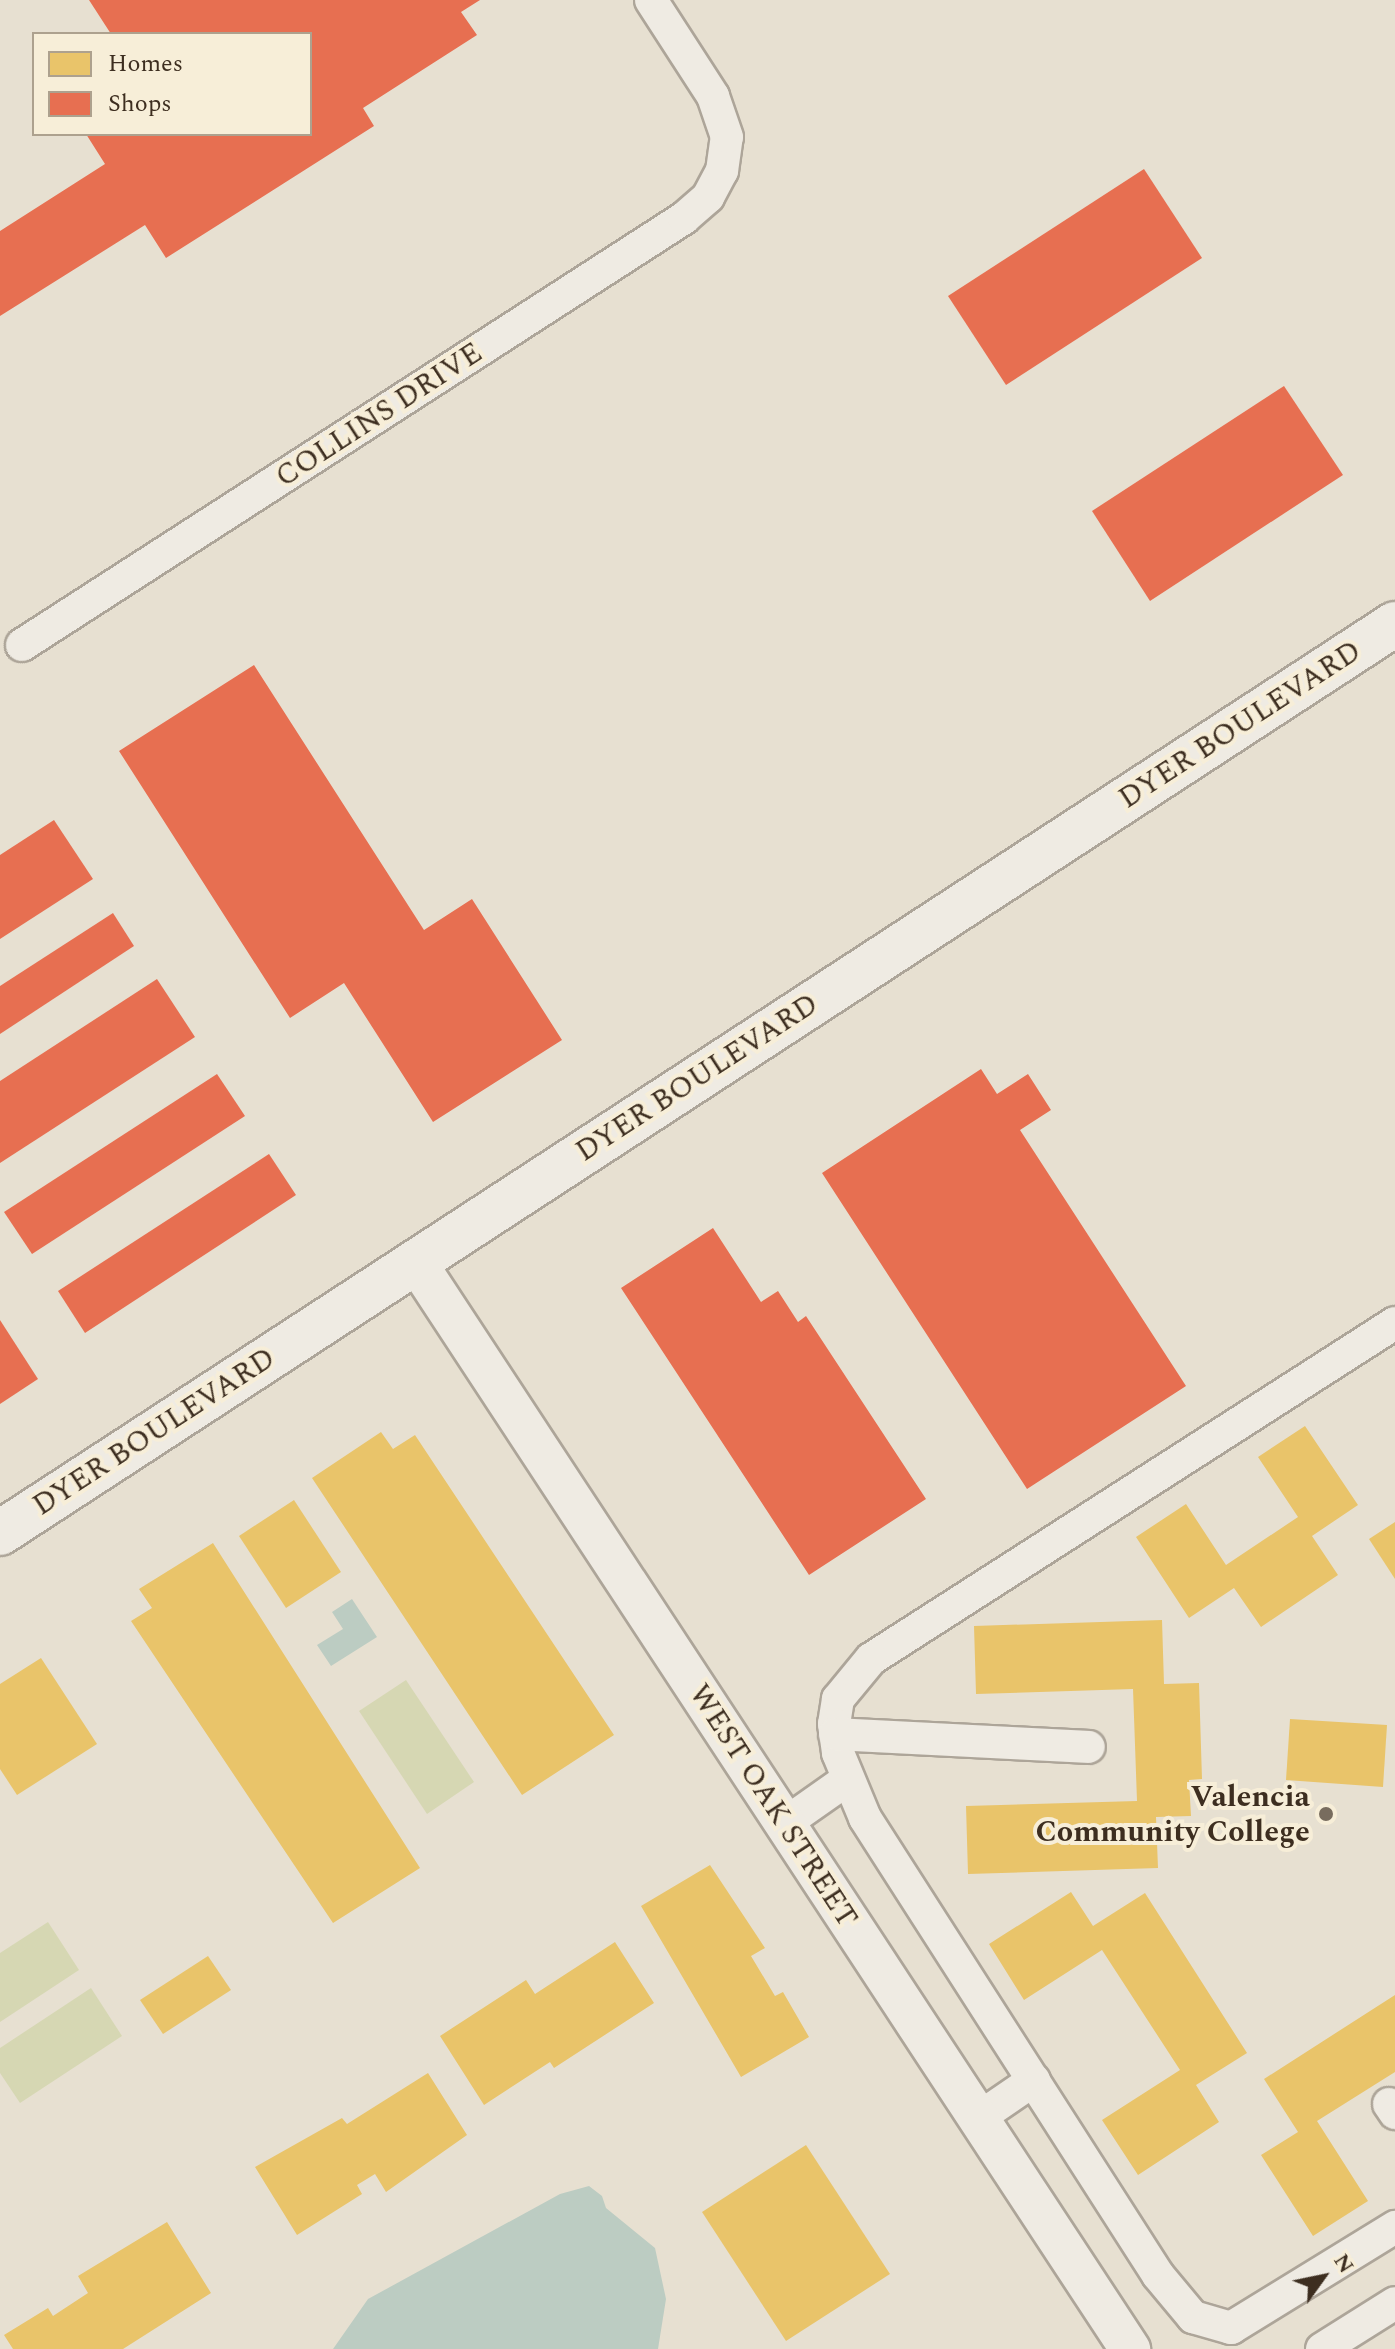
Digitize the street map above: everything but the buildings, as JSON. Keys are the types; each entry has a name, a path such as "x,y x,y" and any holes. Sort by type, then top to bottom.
{"main road":[{"name":"DYER BOULEVARD","path":"0,1533 1395,624"}],"street":[{"name":"COLLINS DRIVE","path":"22,645 684,218 708,197 722,171 727,137 713,96 651,0"},
{"name":"WEST OAK STREET","path":"416,1262 1130,2349"},
{"path":"1395,1323 871,1659 838,1699 835,1734 848,1779 865,1818 1158,2275 1193,2317 1215,2327 1231,2328 1395,2227"},
{"path":"835,1734 1089,1747"},
{"path":"784,1824 848,1779"},
{"path":"977,2119 1034,2080"},
{"path":"1322,2349 1395,2303"}],"green space":[{"path":"406,1680 474,1782 427,1814 359,1711"},
{"path":"48,1922 79,1970 0,2022 0,1953"},
{"path":"91,1988 122,2036 20,2103 0,2073 0,2048"}],"shaded area":[{"path":"352,1599 377,1637 331,1666 317,1645 343,1629 332,1612"},
{"path":"589,2186 602,2196 606,2208 655,2248 666,2299 658,2349 333,2349 368,2299 560,2194"}],"place":[{"name":"Valencia Community College","path":"1326,1814"}]}
